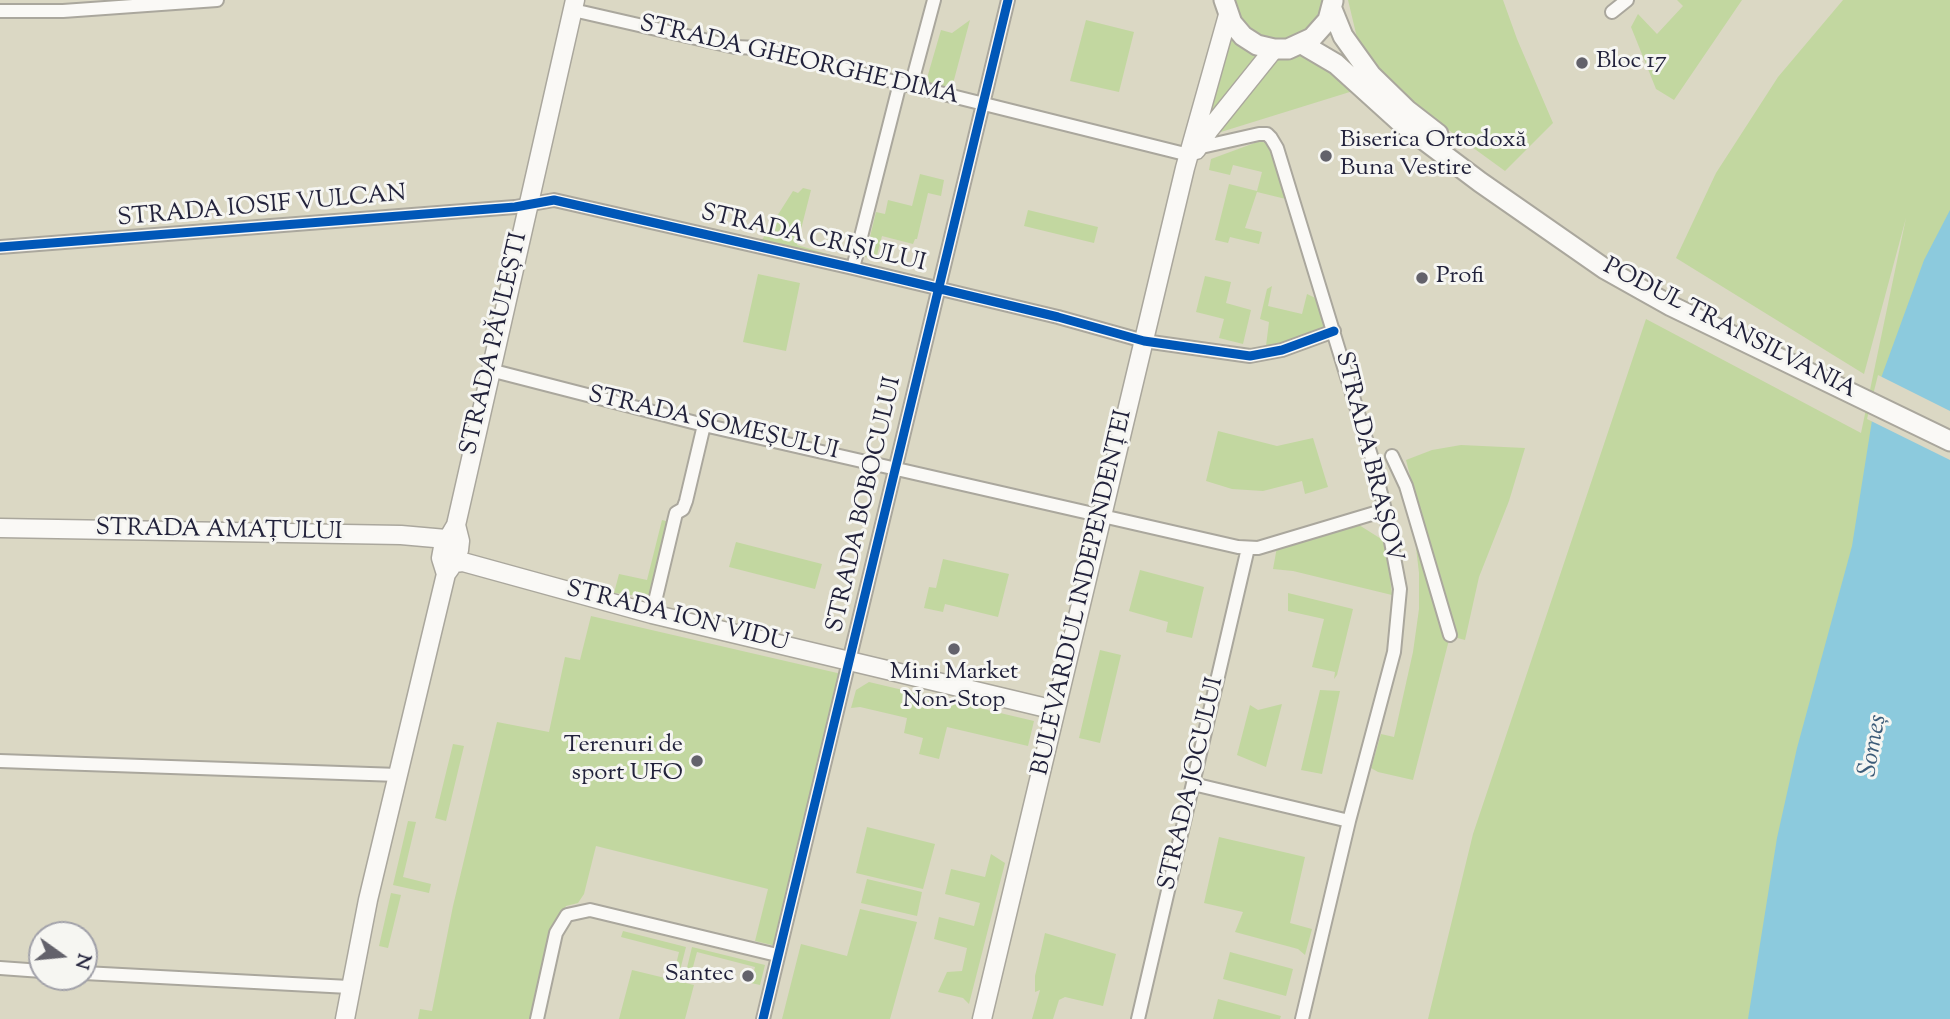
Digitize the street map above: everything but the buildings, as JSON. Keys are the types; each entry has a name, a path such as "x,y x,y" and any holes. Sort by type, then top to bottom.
{"main road":[{"path":"1274,49 1288,49 1302,44 1321,30 1333,5"},
{"path":"1333,5 1346,41 1371,75 1483,177"},
{"name":"BULEVARDUL INDEPENDENȚEI","path":"1226,7 1243,36 1257,45 1274,49"},
{"path":"1302,44 1336,64 1399,121 1483,177"},
{"name":"PODUL TRANSILVANIA","path":"1483,177 1643,276 1950,429"},
{"name":"PODUL TRANSILVANIA","path":"1483,177 1605,269 1671,306 1950,441"}],"street":[{"path":"0,11 63,5 217,0"},
{"path":"853,268 906,85 934,0"},
{"name":"STRADA BOBOCULUI","path":"763,1019 1008,0"},
{"path":"1612,12 1627,0"},
{"name":"STRADA GHEORGHE DIMA","path":"574,5 735,47 759,48 1190,157"},
{"name":"STRADA PĂULEȘTI","path":"345,1019 349,987 574,5"},
{"name":"BULEVARDUL INDEPENDENȚEI","path":"982,1019 1226,7"},
{"name":"BULEVARDUL INDEPENDENȚEI","path":"1190,157 1233,98 1274,49"},
{"name":"STRADA BRAȘOV","path":"1190,157 1259,134 1267,134 1273,139 1334,331 1385,510 1399,589 1399,618 1394,652 1349,821 1302,1019"},
{"name":"STRADA CRIȘULUI","path":"527,206 543,200 554,200 937,288 1144,341 1250,356 1282,350 1334,331"},
{"name":"STRADA IOSIF VULCAN","path":"0,247 527,206"},
{"name":"STRADA SOMEȘULUI","path":"490,370 704,425 1248,548 1272,544 1385,510"},
{"path":"652,614 676,513 683,509 686,501 704,425"},
{"path":"1392,456 1406,486 1450,635"},
{"name":"STRADA AMAȚULUI","path":"0,528 401,535 450,550"},
{"name":"STRADA JOCULUI","path":"1138,1019 1248,548"},
{"name":"STRADA ION VIDU","path":"450,550 652,614 1055,710"},
{"path":"0,761 398,775"},
{"path":"1193,784 1349,821"},
{"path":"537,1019 556,933 568,915 590,910 778,956"},
{"path":"0,968 28,970"},
{"path":"98,974 349,987"}],"green space":[{"path":"1224,0 1334,0 1321,30 1265,48"},
{"path":"1348,0 1503,0 1553,123 1505,171 1406,99 1379,74 1359,46"},
{"path":"1677,0 1742,0 1674,100 1656,89 1631,27 1638,14 1657,34 1683,6"},
{"path":"1843,0 1950,0 1950,1019 1428,1019 1473,834 1646,319 1861,433 1906,218 1864,374 1676,258 1716,173 1778,77"},
{"path":"970,20 951,91 925,85 941,30 952,33"},
{"path":"1086,20 1134,32 1119,92 1070,81"},
{"path":"1229,21 1270,50 1194,150"},
{"path":"1300,50 1319,57 1353,91 1208,136 1279,52"},
{"path":"1260,141 1272,145 1290,200 1257,192 1245,228 1262,232 1259,244 1230,237 1228,243 1215,240 1229,184 1257,191 1262,172 1233,165 1230,175 1209,170 1211,159"},
{"path":"920,174 944,180 941,196 928,193 917,239 913,244 882,236 876,259 865,257 876,212 885,214 888,200 912,206"},
{"path":"803,188 811,190 797,245 831,255 829,263 760,243 793,191 798,193"},
{"path":"1028,210 1098,227 1094,243 1024,226"},
{"path":"758,274 800,283 786,351 743,342"},
{"path":"1205,276 1231,282 1226,303 1251,310 1243,344 1219,338 1224,319 1196,312"},
{"path":"1272,286 1268,306 1302,314 1307,294 1326,303 1334,331 1265,354 1269,322 1260,319 1267,289"},
{"path":"1218,431 1277,446 1313,438 1328,487 1305,494 1302,481 1263,491 1232,489 1206,481"},
{"path":"1461,445 1525,448 1509,501 1479,577 1465,640 1450,636 1413,780 1371,768 1381,734 1394,737 1413,652 1419,609 1415,539 1431,576 1424,530 1406,460 1432,450"},
{"path":"662,520 670,522 653,592 649,597 614,593 619,574 647,580"},
{"path":"1359,525 1386,542 1392,595 1293,571 1273,569 1277,547"},
{"path":"736,542 822,564 815,589 729,567"},
{"path":"943,559 1009,574 998,617 945,604 943,612 924,608 929,587 936,588"},
{"path":"1140,570 1204,587 1192,638 1166,632 1168,622 1129,611"},
{"path":"1288,593 1353,609 1334,679 1335,672 1312,667 1324,619 1288,611"},
{"path":"591,616 846,675 776,946 755,941 768,889 596,846 584,894 578,903 566,906 552,931 530,1019 418,1019 420,1009 432,1011 453,906 497,722 549,732 565,657 580,660"},
{"path":"1100,650 1121,655 1100,743 1079,738"},
{"path":"869,682 1034,721 1028,746 947,727 939,759 919,754 923,738 904,733 907,718 860,707 851,708 856,690"},
{"path":"1320,690 1340,691 1322,774 1301,770"},
{"path":"1282,704 1266,767 1237,755 1250,705 1258,710"},
{"path":"453,744 464,746 446,821 435,818"},
{"path":"408,821 416,822 403,877 431,884 429,893 393,885"},
{"path":"867,827 935,844 923,889 856,873"},
{"path":"1219,837 1305,857 1290,923 1312,929 1305,955 1298,949 1235,932 1243,912 1204,903"},
{"path":"991,854 1005,863 969,1004 963,998 938,992 947,972 962,971 967,948 934,939 939,917 974,926 980,903 945,894 951,869 985,877"},
{"path":"867,879 922,892 917,916 861,903"},
{"path":"391,893 401,895 388,948 379,946"},
{"path":"860,909 917,922 890,1019 782,1019 801,944 847,956"},
{"path":"623,931 686,947 678,978 673,977 679,952 621,937"},
{"path":"1045,933 1116,954 1103,1006 1065,997 1059,1000 1053,1019 1032,1019 1040,990 1035,992 1035,976"},
{"path":"692,947 765,965 760,985 751,983 755,967 697,952 690,978 685,976"},
{"path":"1230,952 1293,969 1286,996 1223,979"},
{"path":"632,970 694,985 685,1019 619,1019"},
{"path":"1218,999 1281,1016 1280,1019 1213,1019"}],"water":[{"name":"Someș","path":"1950,210 1950,1019 1748,1019 1777,838 1797,748 1852,546 1877,389 1924,260"}],"pier":[{"path":"1878,375 1950,411 1950,460 1867,419"}],"cycle path":[{"path":"763,1019 1008,0"},
{"path":"0,247 515,207 554,200 853,268 1058,317 1144,341 1250,356 1282,350 1334,331"}],"place":[{"name":"Bloc 17","path":"1582,63"},
{"name":"Biserica Ortodoxă Buna Vestire","path":"1326,156"},
{"name":"Profi","path":"1422,278"},
{"name":"Mini Market Non-Stop","path":"954,649"},
{"name":"Terenuri de sport UFO","path":"697,761"},
{"name":"Santec","path":"748,976"}]}
